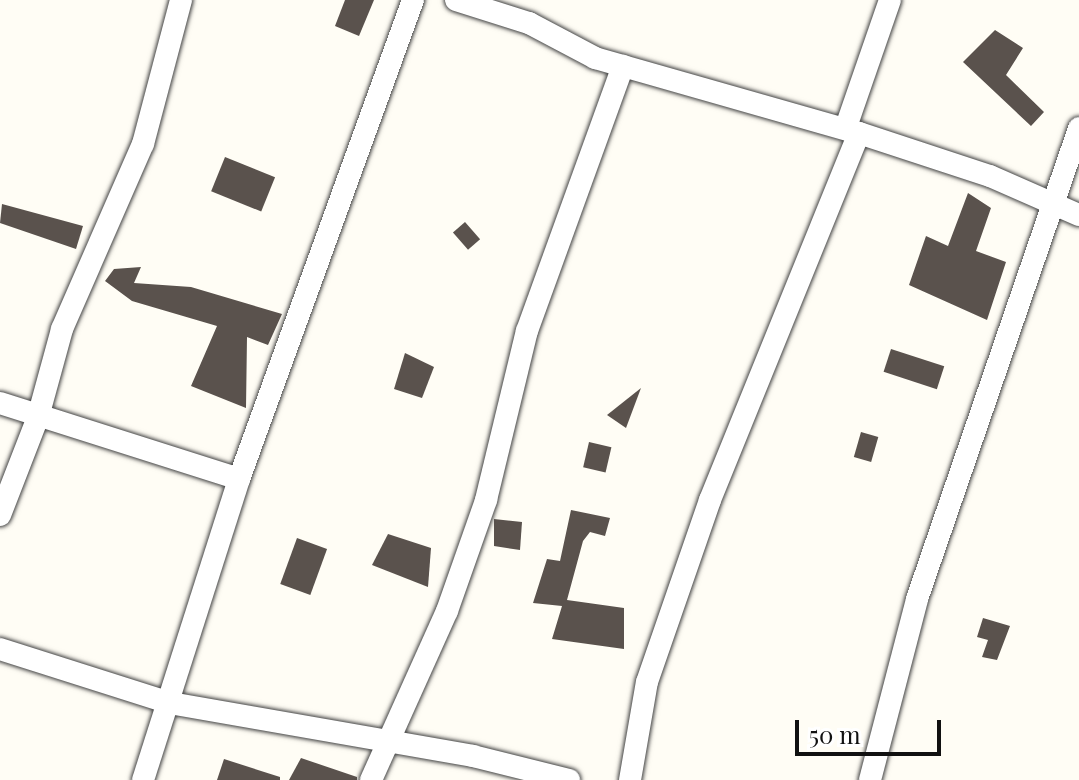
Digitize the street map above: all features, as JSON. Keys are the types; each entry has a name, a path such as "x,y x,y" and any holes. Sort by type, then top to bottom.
{"street":[{"path":"0,515 38,417 62,329 143,144 181,0"},
{"path":"143,780 239,479 413,0"},
{"path":"456,0 529,23 623,66 852,130 1079,215"},
{"path":"630,780 647,682 710,500 852,130 890,0"},
{"path":"371,780 385,743 426,662 476,528 527,331 623,66"},
{"path":"870,780 917,599 1079,128"},
{"path":"0,403 239,479"},
{"path":"0,649 170,703 473,756 569,780"}],"building":[{"path":"345,0 374,0 359,36 335,26"},
{"path":"995,30 1023,48 1006,75 1044,112 1031,126 963,62"},
{"path":"225,157 275,177 261,212 211,191"},
{"path":"968,193 991,208 976,251 1006,262 987,320 909,285 926,236 948,246"},
{"path":"2,204 83,226 76,249 0,223"},
{"path":"465,222 480,239 468,250 453,232"},
{"path":"141,267 134,283 191,287 282,314 268,345 247,337 246,408 191,386 217,326 132,301 105,281 114,269"},
{"path":"891,349 944,366 937,389 884,372"},
{"path":"405,353 434,367 422,398 394,389"},
{"path":"641,388 626,428 607,415"},
{"path":"861,432 878,437 871,462 854,457"},
{"path":"589,442 611,447 606,473 583,467"},
{"path":"571,510 610,518 605,536 590,532 583,541 567,600 624,608 624,649 552,639 562,606 533,603 547,559 560,561"},
{"path":"494,519 522,522 520,550 494,546"},
{"path":"388,534 431,548 428,587 372,565"},
{"path":"297,538 327,549 310,595 280,584"},
{"path":"983,618 1010,626 997,660 982,657 988,640 977,637"},
{"path":"301,758 357,777 357,780 289,780"},
{"path":"224,759 280,777 280,780 217,780"}]}
